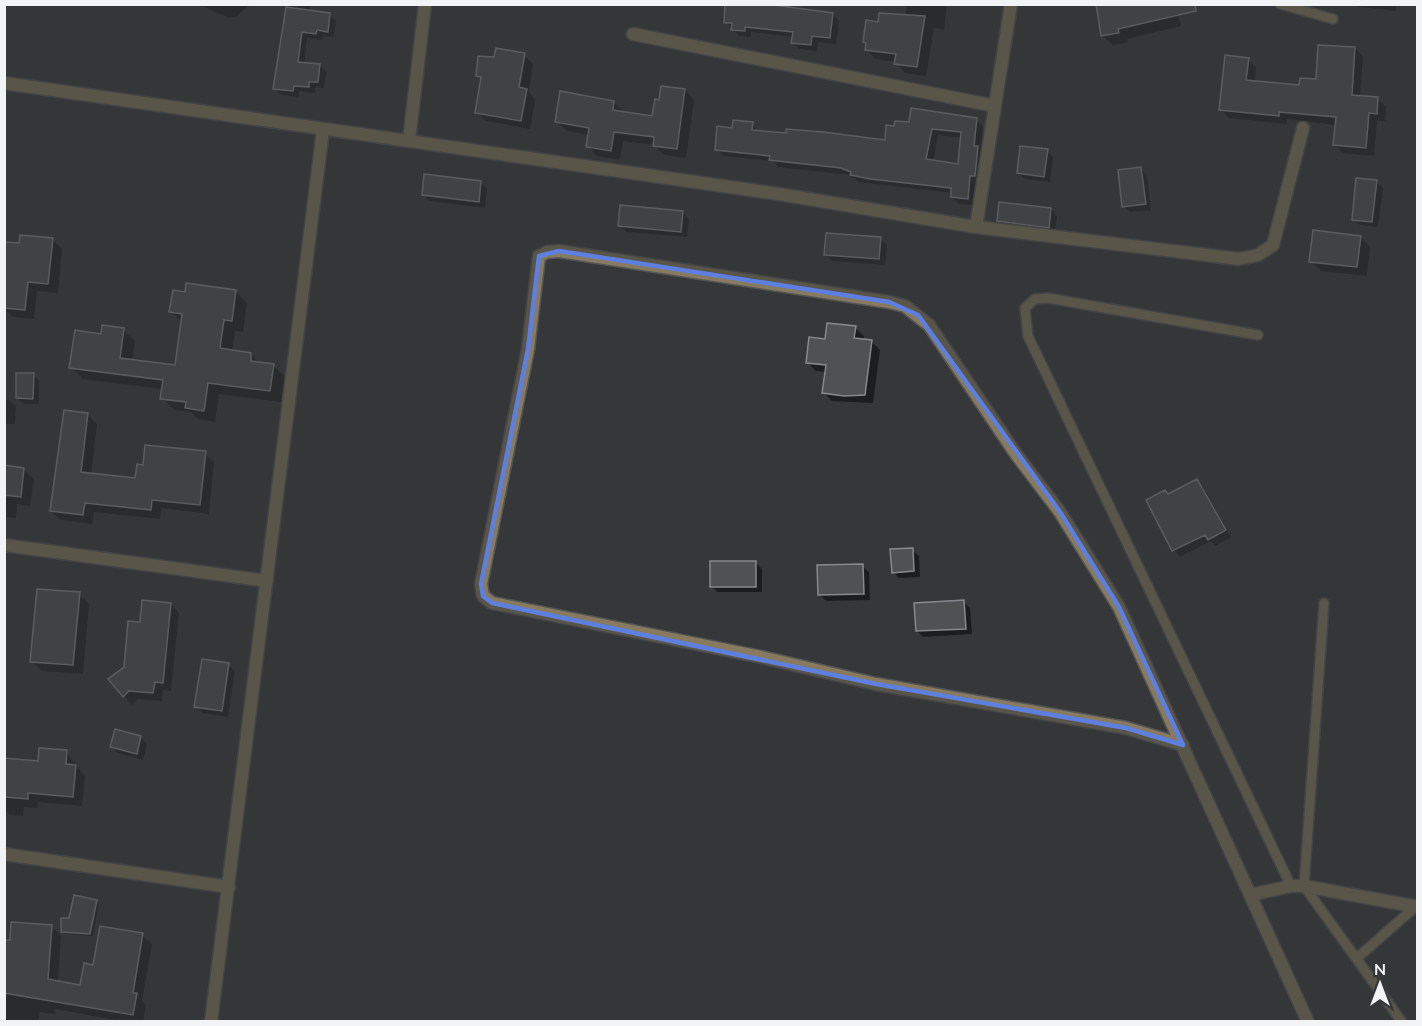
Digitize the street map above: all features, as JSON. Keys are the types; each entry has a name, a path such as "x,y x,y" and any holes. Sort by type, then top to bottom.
{"street":[{"path":"408,141 425,4"},
{"path":"976,227 1011,4"},
{"path":"633,34 995,106"},
{"path":"4,83 779,194 976,227 1239,259 1258,255 1273,245 1303,128"},
{"path":"211,1022 322,129"},
{"path":"1183,745 1126,728 876,684 761,657 492,603 483,596 481,584 528,349 539,256 559,251 889,302 905,306 929,325 1016,454 1060,512 1119,607 1183,745 1308,1022"},
{"path":"4,545 267,581"},
{"path":"4,854 229,887"},
{"path":"1250,895 1291,886 1304,886 1416,907"}],"lane":[{"path":"1280,4 1333,19"},
{"path":"1257,335 1048,298 1035,299 1026,308 1028,336 1291,886"},
{"path":"1324,603 1304,886 1402,1022"},
{"path":"1357,958 1416,907"}],"highlighted area":[{"path":"559,251 889,302 918,315 1060,512 1119,607 1183,745 1126,728 876,684 492,603 483,596 481,584 528,349 539,256"}],"building":[{"path":"725,4 766,4 833,13 830,38 812,36 811,45 791,43 793,32 745,27 745,31 731,30 732,23 724,23"},
{"path":"1096,4 1195,4 1196,11 1118,29 1119,33 1101,36"},
{"path":"286,7 330,13 328,32 317,30 316,34 302,32 298,62 320,64 318,82 309,82 309,87 294,86 293,91 273,89"},
{"path":"879,13 925,16 917,67 894,64 896,54 865,50 866,43 863,42 866,20 878,22"},
{"path":"1318,45 1355,47 1352,95 1378,97 1377,114 1369,113 1366,148 1333,145 1336,117 1279,112 1279,116 1219,110 1225,55 1249,58 1246,80 1299,85 1300,78 1316,79"},
{"path":"496,48 525,53 519,87 527,89 521,121 475,113 481,77 476,76 478,56 494,57"},
{"path":"661,86 685,89 677,149 653,146 654,137 614,132 611,151 586,147 589,128 555,122 560,91 614,101 613,110 652,116 655,99 659,100"},
{"path":"911,108 977,118 974,146 978,146 975,176 970,176 968,199 951,197 951,188 870,179 850,175 851,172 841,168 769,160 770,156 715,150 717,126 732,128 733,120 753,122 752,130 786,133 786,129 885,140 886,125 894,126 895,121 909,122","holes":["932,129 961,132 958,164 926,159"]},
{"path":"1020,146 1048,149 1044,177 1017,173"},
{"path":"1141,167 1146,204 1122,207 1118,170"},
{"path":"424,174 481,181 479,202 422,195"},
{"path":"1356,178 1377,180 1372,222 1352,220"},
{"path":"999,202 1051,208 1049,228 997,221"},
{"path":"620,205 683,211 681,232 618,226"},
{"path":"1313,230 1361,236 1357,267 1309,262"},
{"path":"826,233 881,237 879,259 824,255"},
{"path":"20,235 53,238 48,284 28,282 25,310 4,308 4,242 19,243"},
{"path":"186,283 236,290 232,321 224,320 220,348 251,353 251,361 274,364 270,391 208,383 204,411 185,408 186,402 160,399 163,380 69,368 75,330 101,334 102,325 124,328 120,358 175,365 182,314 169,312 173,290 185,292"},
{"path":"827,323 856,326 854,338 872,340 865,395 844,396 822,393 826,365 806,363 809,337 825,339"},
{"path":"16,373 34,373 33,399 16,398"},
{"path":"64,410 88,413 81,472 135,478 137,464 143,465 145,445 206,451 200,505 152,500 151,510 85,503 83,515 50,511"},
{"path":"4,465 24,468 21,497 4,495"},
{"path":"1197,479 1226,530 1208,540 1205,535 1172,551 1146,500 1165,490 1168,494"},
{"path":"913,548 914,571 892,573 890,549"},
{"path":"710,561 756,561 756,587 710,587"},
{"path":"863,564 864,594 818,595 817,565"},
{"path":"37,589 80,592 73,665 30,662"},
{"path":"142,600 171,603 163,683 155,682 153,693 129,691 123,697 108,679 124,667 128,621 140,622"},
{"path":"964,600 966,629 916,631 914,603"},
{"path":"202,659 229,663 222,711 194,707"},
{"path":"115,729 141,736 137,754 110,747"},
{"path":"39,748 67,750 66,764 76,765 73,797 28,793 28,799 4,797 4,758 38,761"},
{"path":"74,895 97,900 90,934 61,932 61,918 69,918"},
{"path":"11,922 52,925 48,979 80,985 84,963 93,965 100,926 143,933 133,993 137,993 133,1015 4,993 4,940 10,940"}]}
